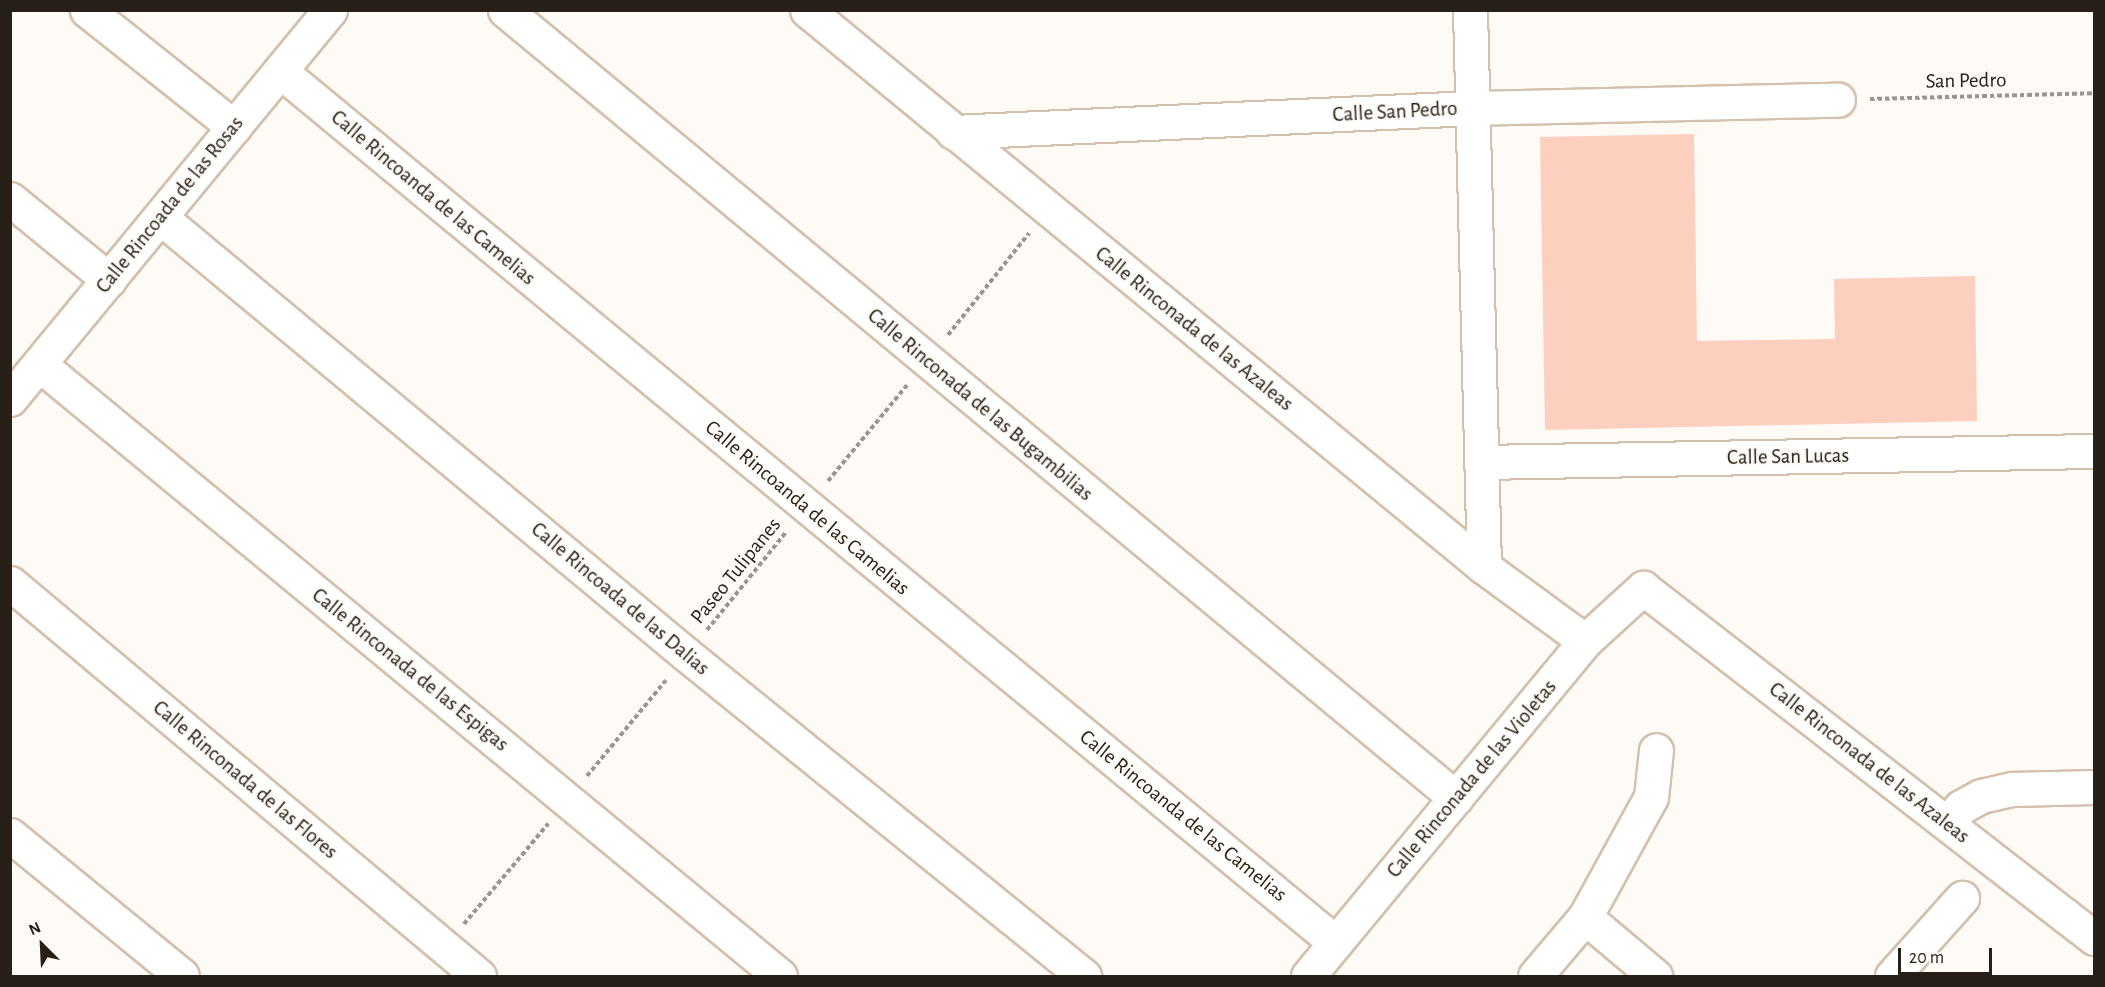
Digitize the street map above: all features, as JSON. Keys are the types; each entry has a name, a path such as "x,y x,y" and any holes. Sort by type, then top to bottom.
{"street":[{"path":"87,10 234,128"},
{"name":"Calle Rincoada de las Rosas","path":"10,399 330,10"},
{"name":"Calle Rinconada de las Bugambilias","path":"505,10 926,362 1456,798"},
{"name":"Calle Rinconada de las Azaleas","path":"807,10 1484,567 1585,641"},
{"path":"1470,10 1484,567"},
{"name":"Calle Rincoanda de las Camelias","path":"280,71 1336,943"},
{"name":"Calle San Pedro","path":"953,132 1472,108 1838,100"},
{"path":"10,199 109,280"},
{"name":"Calle Rincoada de las Dalias","path":"160,217 687,655 1084,976"},
{"name":"Calle Rinconada de las Espigas","path":"39,364 780,976"},
{"name":"Calle San Lucas","path":"1481,462 2094,451"},
{"name":"Calle Rinconada de las Flores","path":"10,583 479,976"},
{"name":"Calle Rinconada de las Azaleas","path":"1643,588 2094,938"},
{"name":"Calle Rinconada de las Violetas","path":"1308,976 1585,641 1643,588"},
{"path":"1535,976 1585,917 1651,797 1656,750"},
{"path":"1947,823 1961,807 1981,796 2012,789 2094,788"},
{"path":"10,835 182,976"},
{"path":"1892,976 1962,898"},
{"path":"1585,917 1655,976"}],"path":[{"name":"San Pedro","path":"1838,100 2094,93"},
{"name":"Paseo Tulipanes","path":"444,949 807,508 1048,209"}],"building":[{"path":"1694,134 1697,341 1835,339 1834,279 1975,276 1977,421 1545,430 1540,137"}]}
